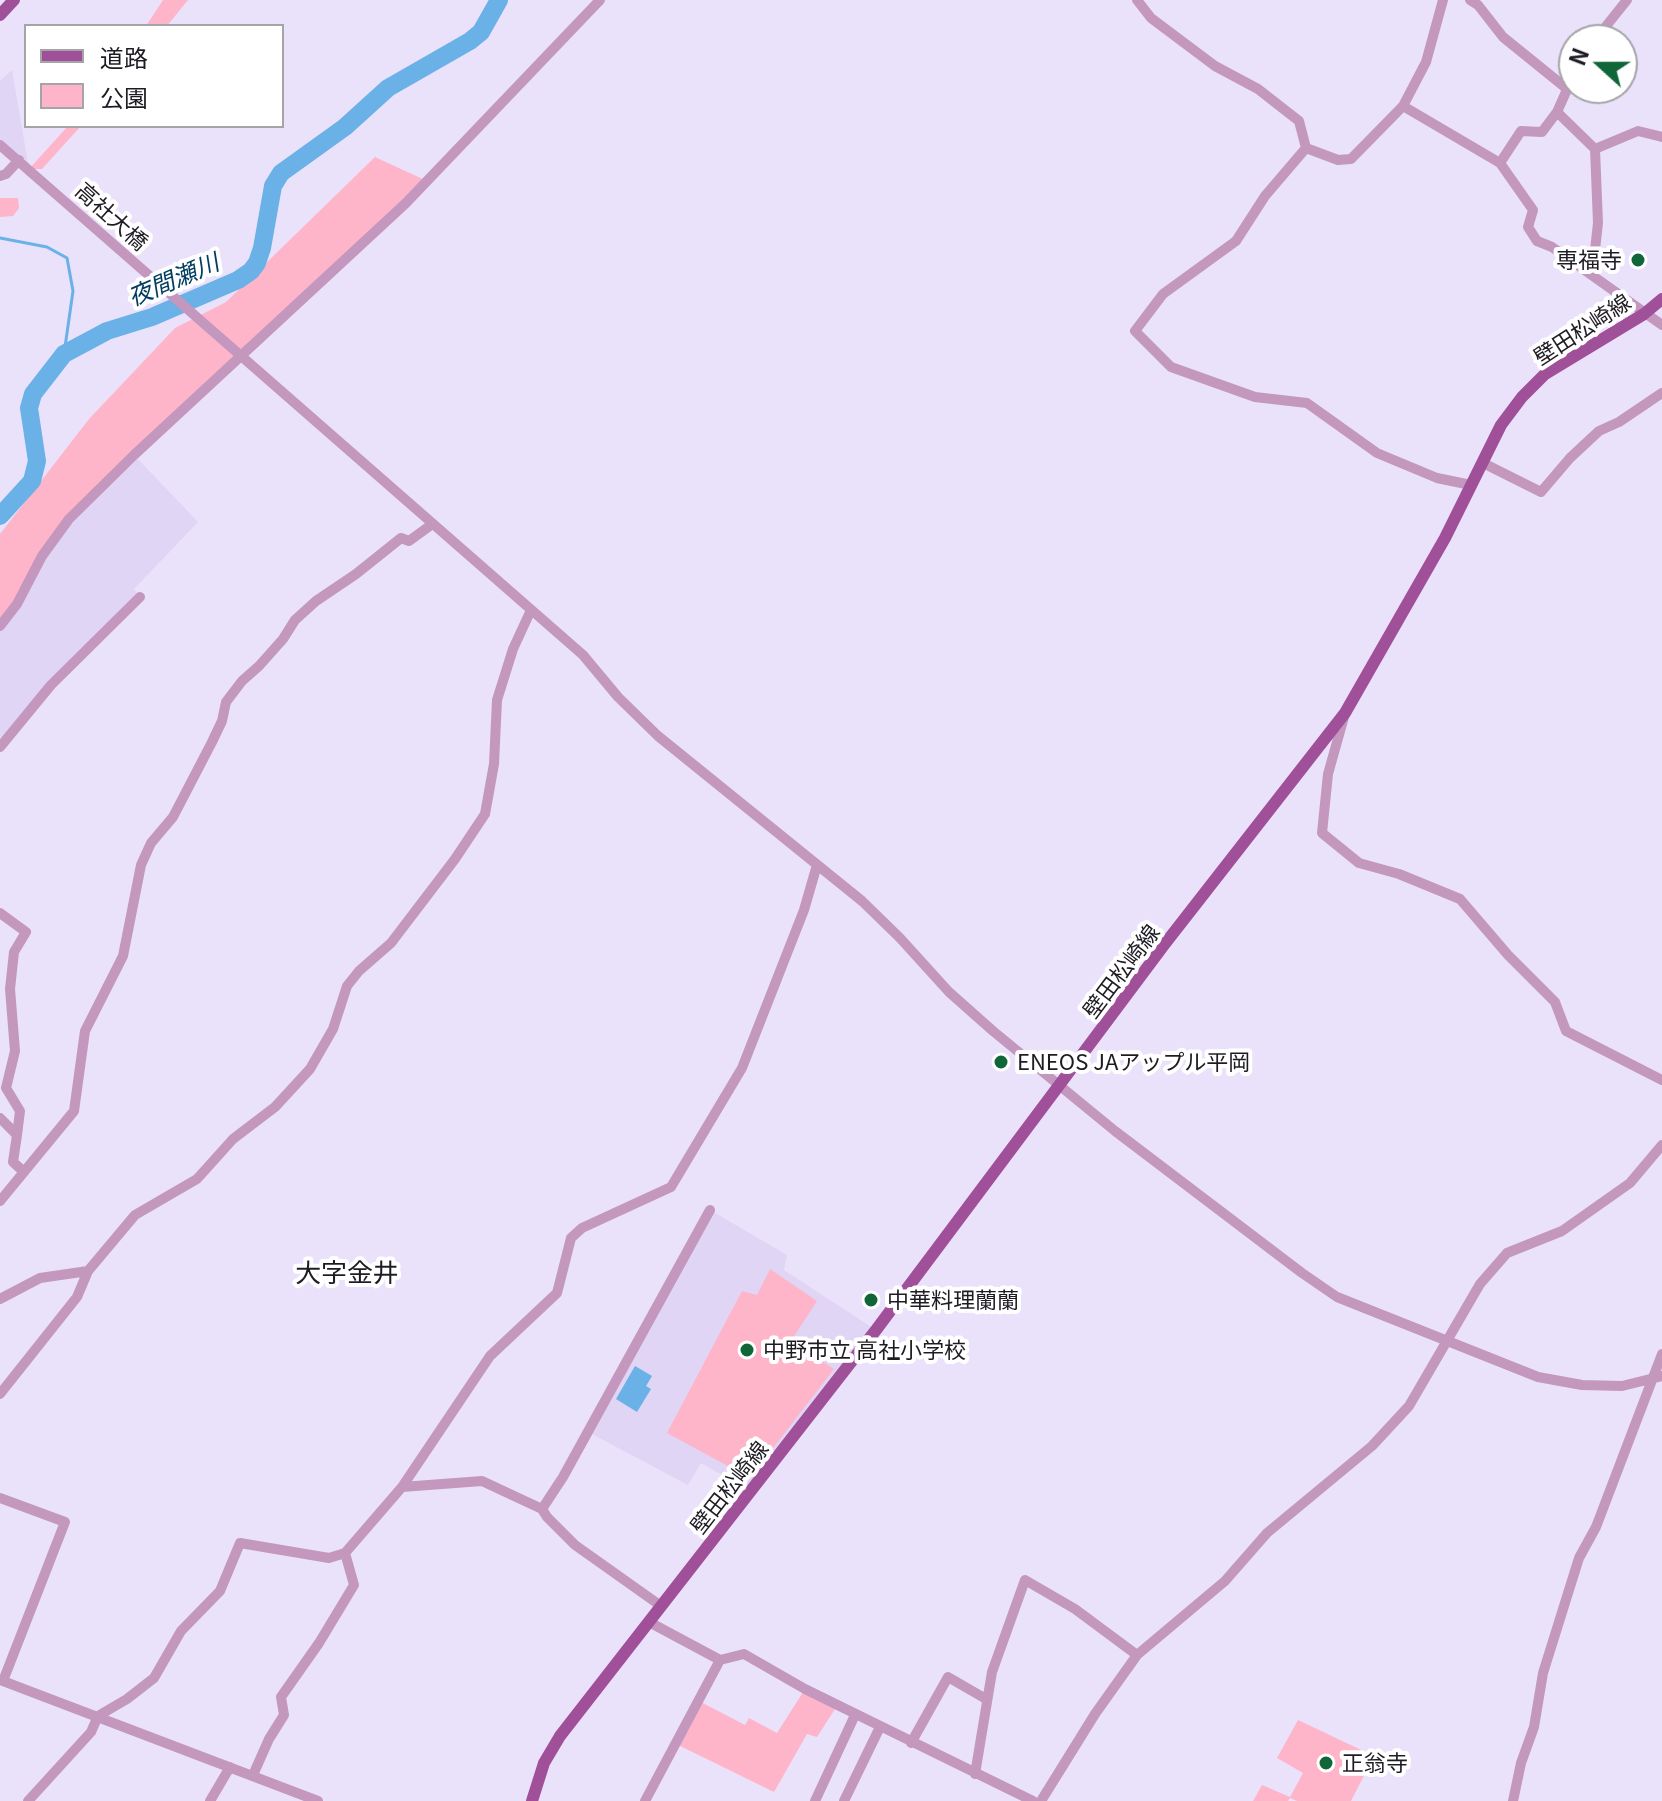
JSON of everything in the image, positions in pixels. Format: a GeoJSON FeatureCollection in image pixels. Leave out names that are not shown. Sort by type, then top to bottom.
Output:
{"type":"FeatureCollection","features":[{"type":"Feature","properties":{"kind":"main road"},"geometry":{"type":"LineString","coordinates":[[0,15],[14,0]]}},
{"type":"Feature","properties":{"kind":"main road","name":"壁田松崎線"},"geometry":{"type":"LineString","coordinates":[[532,1801],[544,1763],[560,1736],[876,1330],[1345,713],[1445,538],[1501,425],[1522,397],[1545,374],[1644,314],[1662,299]]}},
{"type":"Feature","properties":{"kind":"street"},"geometry":{"type":"LineString","coordinates":[[0,626],[17,604],[42,556],[69,519],[406,203],[600,0]]}},
{"type":"Feature","properties":{"kind":"street"},"geometry":{"type":"LineString","coordinates":[[1137,0],[1157,23],[1215,66],[1258,89],[1299,121],[1306,148]]}},
{"type":"Feature","properties":{"kind":"street"},"geometry":{"type":"LineString","coordinates":[[1306,148],[1338,160],[1351,159],[1403,106],[1426,62],[1443,0]]}},
{"type":"Feature","properties":{"kind":"street"},"geometry":{"type":"LineString","coordinates":[[1470,0],[1478,5],[1503,37],[1558,82]]}},
{"type":"Feature","properties":{"kind":"street"},"geometry":{"type":"LineString","coordinates":[[1608,24],[1627,0]]}},
{"type":"Feature","properties":{"kind":"street"},"geometry":{"type":"LineString","coordinates":[[1500,163],[1521,131],[1542,132],[1560,104]]}},
{"type":"Feature","properties":{"kind":"street"},"geometry":{"type":"LineString","coordinates":[[1403,106],[1500,163],[1533,210],[1528,227],[1537,241],[1552,247],[1662,325]]}},
{"type":"Feature","properties":{"kind":"street"},"geometry":{"type":"LineString","coordinates":[[1557,112],[1595,149],[1594,187],[1598,223],[1595,250],[1586,270]]}},
{"type":"Feature","properties":{"kind":"street"},"geometry":{"type":"LineString","coordinates":[[1595,149],[1638,131],[1662,137]]}},
{"type":"Feature","properties":{"kind":"street","name":"高社大橋"},"geometry":{"type":"LineString","coordinates":[[0,145],[583,655],[618,697],[658,736],[862,901],[949,992],[1059,1086],[1302,1273],[1337,1297],[1538,1377],[1582,1385],[1622,1386],[1657,1377]]}},
{"type":"Feature","properties":{"kind":"street"},"geometry":{"type":"LineString","coordinates":[[1306,148],[1265,196],[1236,241],[1163,294],[1135,331],[1171,367],[1255,397],[1307,403],[1377,453],[1437,478],[1471,485]]}},
{"type":"Feature","properties":{"kind":"street"},"geometry":{"type":"LineString","coordinates":[[0,176],[19,160]]}},
{"type":"Feature","properties":{"kind":"street"},"geometry":{"type":"LineString","coordinates":[[1483,463],[1541,492],[1570,458],[1599,431],[1619,422],[1662,393]]}},
{"type":"Feature","properties":{"kind":"street"},"geometry":{"type":"LineString","coordinates":[[1,1197],[74,1111],[85,1031],[123,956],[141,865],[151,843],[173,817],[222,721],[226,702],[283,639],[295,620],[316,601],[401,538],[409,541],[431,525]]}},
{"type":"Feature","properties":{"kind":"street"},"geometry":{"type":"LineString","coordinates":[[0,747],[51,685],[140,597]]}},
{"type":"Feature","properties":{"kind":"street"},"geometry":{"type":"LineString","coordinates":[[0,1394],[77,1297],[88,1271],[135,1215],[197,1179],[233,1139],[275,1107],[310,1069],[333,1029],[347,986],[391,943],[462,848],[485,814],[494,764],[497,700],[513,649],[531,610]]}},
{"type":"Feature","properties":{"kind":"street"},"geometry":{"type":"LineString","coordinates":[[1345,713],[1328,774],[1322,833],[1359,863],[1399,874],[1460,899],[1508,955],[1555,1002],[1566,1031],[1662,1080]]}},
{"type":"Feature","properties":{"kind":"street"},"geometry":{"type":"LineString","coordinates":[[28,1801],[91,1732],[98,1716],[154,1678],[181,1631],[220,1591],[240,1543],[329,1558],[345,1553],[402,1487],[490,1356],[557,1293],[571,1238],[582,1228],[671,1187],[742,1068],[804,910],[817,865]]}},
{"type":"Feature","properties":{"kind":"street"},"geometry":{"type":"LineString","coordinates":[[0,913],[26,932],[14,952],[10,993],[15,1051],[6,1088],[20,1111],[13,1162],[24,1172]]}},
{"type":"Feature","properties":{"kind":"street"},"geometry":{"type":"LineString","coordinates":[[0,984],[10,993]]}},
{"type":"Feature","properties":{"kind":"street"},"geometry":{"type":"LineString","coordinates":[[0,1118],[17,1135]]}},
{"type":"Feature","properties":{"kind":"street"},"geometry":{"type":"LineString","coordinates":[[1041,1801],[1095,1714],[1137,1655],[1225,1581],[1267,1533],[1372,1446],[1409,1406],[1480,1284],[1507,1253],[1562,1231],[1630,1183],[1662,1145]]}},
{"type":"Feature","properties":{"kind":"street"},"geometry":{"type":"LineString","coordinates":[[542,1509],[563,1477],[710,1210]]}},
{"type":"Feature","properties":{"kind":"street"},"geometry":{"type":"LineString","coordinates":[[0,1299],[40,1278],[88,1271]]}},
{"type":"Feature","properties":{"kind":"street"},"geometry":{"type":"LineString","coordinates":[[1513,1801],[1521,1763],[1534,1727],[1543,1673],[1579,1558],[1596,1527],[1657,1377],[1662,1354]]}},
{"type":"Feature","properties":{"kind":"street"},"geometry":{"type":"LineString","coordinates":[[402,1487],[482,1481],[542,1509],[575,1545],[661,1606]]}},
{"type":"Feature","properties":{"kind":"street"},"geometry":{"type":"LineString","coordinates":[[0,1498],[65,1522],[1,1680],[318,1801]]}},
{"type":"Feature","properties":{"kind":"street"},"geometry":{"type":"LineString","coordinates":[[253,1775],[284,1715],[281,1697],[354,1585],[345,1553]]}},
{"type":"Feature","properties":{"kind":"street"},"geometry":{"type":"LineString","coordinates":[[975,1774],[992,1672],[1025,1580],[1075,1609],[1137,1655]]}},
{"type":"Feature","properties":{"kind":"street"},"geometry":{"type":"LineString","coordinates":[[649,1622],[720,1660],[744,1654],[855,1715],[1033,1801]]}},
{"type":"Feature","properties":{"kind":"street"},"geometry":{"type":"LineString","coordinates":[[645,1801],[720,1660]]}},
{"type":"Feature","properties":{"kind":"street"},"geometry":{"type":"LineString","coordinates":[[911,1743],[948,1677],[986,1699]]}},
{"type":"Feature","properties":{"kind":"street"},"geometry":{"type":"LineString","coordinates":[[815,1801],[855,1715]]}},
{"type":"Feature","properties":{"kind":"street"},"geometry":{"type":"LineString","coordinates":[[844,1801],[880,1727]]}},
{"type":"Feature","properties":{"kind":"street"},"geometry":{"type":"LineString","coordinates":[[210,1801],[230,1767]]}},
{"type":"Feature","properties":{"kind":"shaded area"},"geometry":{"type":"Polygon","coordinates":[[[12,70],[29,169],[0,145],[0,81],[12,70]]]}},
{"type":"Feature","properties":{"kind":"shaded area"},"geometry":{"type":"Polygon","coordinates":[[[134,455],[198,522],[134,589],[140,597],[4,741],[0,737],[0,626],[42,556],[134,455]]]}},
{"type":"Feature","properties":{"kind":"shaded area","name":"中野市立 高社小学校"},"geometry":{"type":"Polygon","coordinates":[[[710,1210],[787,1255],[784,1270],[876,1330],[751,1491],[701,1463],[688,1485],[588,1432],[710,1210]]]}},
{"type":"Feature","properties":{"kind":"green space"},"geometry":{"type":"Polygon","coordinates":[[[163,0],[188,0],[169,24],[147,24],[163,0]]]}},
{"type":"Feature","properties":{"kind":"green space"},"geometry":{"type":"Polygon","coordinates":[[[66,128],[79,128],[42,169],[29,169],[66,128]]]}},
{"type":"Feature","properties":{"kind":"green space"},"geometry":{"type":"Polygon","coordinates":[[[375,157],[427,181],[69,519],[0,626],[0,534],[89,419],[175,328],[226,302],[375,157]]]}},
{"type":"Feature","properties":{"kind":"green space"},"geometry":{"type":"Polygon","coordinates":[[[0,198],[18,198],[19,208],[13,216],[0,217],[0,198]]]}},
{"type":"Feature","properties":{"kind":"green space"},"geometry":{"type":"Polygon","coordinates":[[[770,1269],[817,1301],[791,1341],[834,1369],[750,1478],[667,1433],[742,1291],[757,1295],[770,1269]]]}},
{"type":"Feature","properties":{"kind":"green space"},"geometry":{"type":"Polygon","coordinates":[[[805,1689],[837,1706],[817,1737],[807,1734],[774,1792],[674,1743],[697,1700],[745,1725],[749,1718],[777,1733],[805,1689]]]}},
{"type":"Feature","properties":{"kind":"green space"},"geometry":{"type":"Polygon","coordinates":[[[1298,1720],[1374,1756],[1351,1801],[1297,1801],[1290,1798],[1288,1801],[1253,1801],[1262,1785],[1290,1797],[1303,1773],[1277,1758],[1298,1720]]]}},
{"type":"Feature","properties":{"kind":"water"},"geometry":{"type":"Polygon","coordinates":[[[635,1366],[652,1376],[646,1386],[651,1389],[637,1412],[616,1399],[635,1366]]]}},
{"type":"Feature","properties":{"kind":"waterway","name":"夜間瀬川"},"geometry":{"type":"LineString","coordinates":[[0,516],[32,481],[37,461],[29,408],[33,394],[64,354],[107,331],[152,317],[238,280],[251,271],[262,248],[273,186],[281,173],[345,127],[388,88],[470,41],[481,32],[499,0]]}},
{"type":"Feature","properties":{"kind":"waterway"},"geometry":{"type":"LineString","coordinates":[[0,238],[47,247],[67,258],[73,291],[64,354]]}},
{"type":"Feature","properties":{"kind":"place","name":"専福寺"},"geometry":{"type":"Point","coordinates":[1638,260]}},
{"type":"Feature","properties":{"kind":"place","name":"ENEOS JAアップル平岡"},"geometry":{"type":"Point","coordinates":[1001,1062]}},
{"type":"Feature","properties":{"kind":"place","name":"中華料理蘭蘭"},"geometry":{"type":"Point","coordinates":[871,1300]}},
{"type":"Feature","properties":{"kind":"place","name":"中野市立 高社小学校"},"geometry":{"type":"Point","coordinates":[747,1350]}},
{"type":"Feature","properties":{"kind":"place","name":"正翁寺"},"geometry":{"type":"Point","coordinates":[1326,1763]}},
{"type":"Feature","properties":{"kind":"district","name":"大字金井"},"geometry":{"type":"Point","coordinates":[347,1272]}}]}
